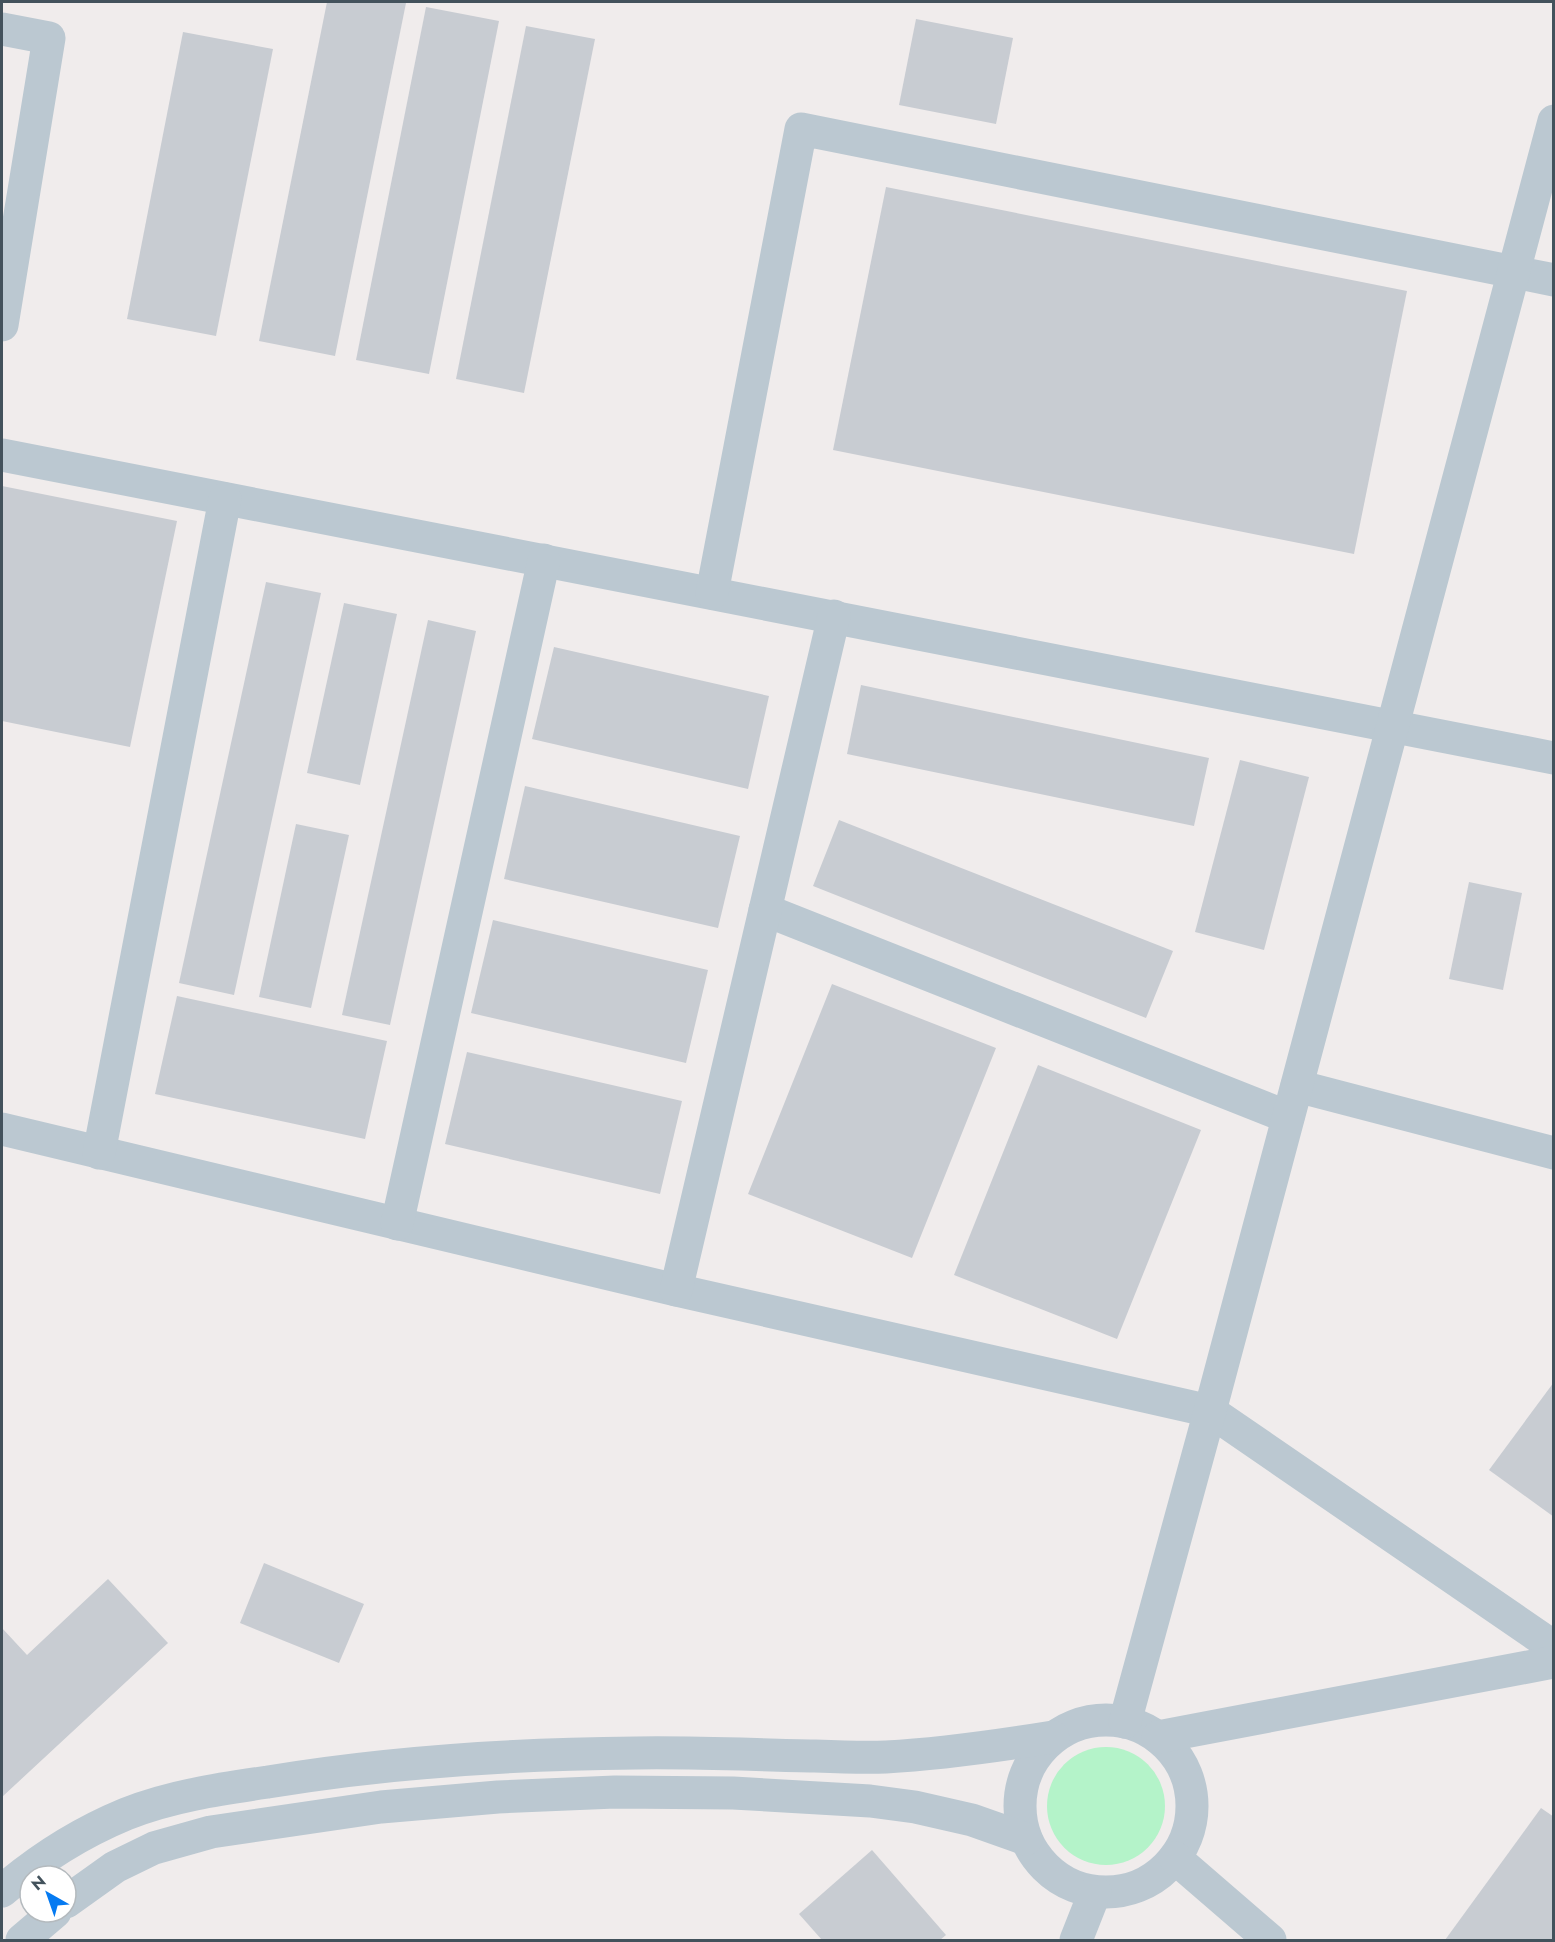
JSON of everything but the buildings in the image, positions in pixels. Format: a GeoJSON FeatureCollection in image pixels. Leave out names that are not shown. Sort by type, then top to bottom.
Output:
{"type":"FeatureCollection","features":[{"type":"Feature","properties":{"kind":"street"},"geometry":{"type":"LineString","coordinates":[[2,29],[49,38],[2,324]]}},
{"type":"Feature","properties":{"kind":"street"},"geometry":{"type":"LineString","coordinates":[[1125,1722],[1554,120]]}},
{"type":"Feature","properties":{"kind":"street"},"geometry":{"type":"LineString","coordinates":[[712,593],[801,129],[1554,280]]}},
{"type":"Feature","properties":{"kind":"street"},"geometry":{"type":"LineString","coordinates":[[2,455],[1554,758]]}},
{"type":"Feature","properties":{"kind":"street"},"geometry":{"type":"LineString","coordinates":[[99,1153],[225,499]]}},
{"type":"Feature","properties":{"kind":"street"},"geometry":{"type":"LineString","coordinates":[[397,1224],[544,560]]}},
{"type":"Feature","properties":{"kind":"street"},"geometry":{"type":"LineString","coordinates":[[676,1290],[834,616]]}},
{"type":"Feature","properties":{"kind":"street"},"geometry":{"type":"LineString","coordinates":[[765,910],[1292,1101],[1554,1153]]}},
{"type":"Feature","properties":{"kind":"street"},"geometry":{"type":"LineString","coordinates":[[2,1129],[676,1290],[1210,1411],[1554,1647]]}},
{"type":"Feature","properties":{"kind":"street"},"geometry":{"type":"LineString","coordinates":[[1158,1737],[1554,1662]]}},
{"type":"Feature","properties":{"kind":"street"},"geometry":{"type":"LineString","coordinates":[[1095,1720],[1125,1722],[1139,1726],[1158,1737],[1174,1753],[1185,1772],[1191,1794],[1192,1816],[1186,1839],[1175,1858],[1159,1874],[1139,1885],[1118,1891],[1095,1892],[1073,1886],[1053,1875],[1037,1859],[1026,1839],[1020,1818],[1020,1795],[1026,1773],[1037,1753],[1053,1737],[1073,1726],[1095,1720]]}},
{"type":"Feature","properties":{"kind":"street"},"geometry":{"type":"LineString","coordinates":[[2,1891],[54,1850],[85,1832],[127,1813],[193,1795],[294,1778],[374,1768],[504,1758],[636,1753],[883,1757],[956,1752],[1053,1737]]}},
{"type":"Feature","properties":{"kind":"street"},"geometry":{"type":"LineString","coordinates":[[78,1893],[114,1867],[154,1848],[211,1832],[381,1807],[498,1797],[615,1792],[721,1793],[870,1801],[915,1807],[972,1820],[1026,1839]]}},
{"type":"Feature","properties":{"kind":"street"},"geometry":{"type":"LineString","coordinates":[[1175,1858],[1270,1941]]}},
{"type":"Feature","properties":{"kind":"street"},"geometry":{"type":"LineString","coordinates":[[1076,1941],[1095,1892]]}},
{"type":"Feature","properties":{"kind":"street"},"geometry":{"type":"LineString","coordinates":[[24,1940],[42,1924]]}},
{"type":"Feature","properties":{"kind":"green space"},"geometry":{"type":"Polygon","coordinates":[[[1106,1747],[1117,1748],[1139,1757],[1155,1773],[1164,1795],[1164,1817],[1155,1839],[1139,1855],[1117,1864],[1106,1865],[1095,1864],[1073,1855],[1057,1839],[1048,1817],[1047,1806],[1048,1795],[1057,1773],[1073,1757],[1095,1748],[1106,1747]]]}}]}
